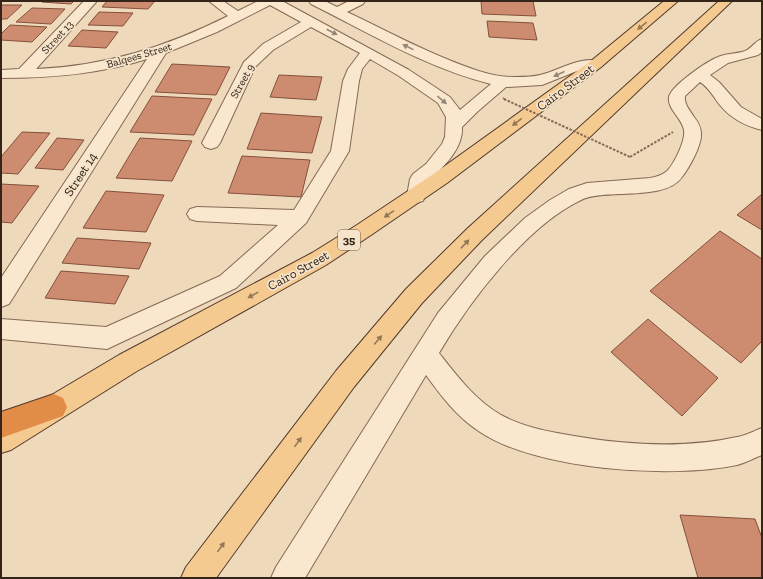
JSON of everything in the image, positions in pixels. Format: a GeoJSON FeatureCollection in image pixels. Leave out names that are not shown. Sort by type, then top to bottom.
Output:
{"type":"FeatureCollection","features":[{"type":"Feature","properties":{"kind":"highway"},"geometry":{"type":"LineString","coordinates":[[1,425],[54,407]]}},
{"type":"Feature","properties":{"kind":"main road","name":"Cairo Street"},"geometry":{"type":"LineString","coordinates":[[1,440],[128,363],[319,259],[416,196],[596,64],[672,1]]}},
{"type":"Feature","properties":{"kind":"main road"},"geometry":{"type":"LineString","coordinates":[[197,578],[345,379],[414,296],[475,234],[726,1]]}},
{"type":"Feature","properties":{"kind":"street","name":"Street 13"},"geometry":{"type":"LineString","coordinates":[[23,74],[91,1]]}},
{"type":"Feature","properties":{"kind":"street"},"geometry":{"type":"LineString","coordinates":[[216,1],[238,17]]}},
{"type":"Feature","properties":{"kind":"street","name":"Balqees Street"},"geometry":{"type":"LineString","coordinates":[[1,74],[23,74],[99,66],[160,51],[238,17],[268,1]]}},
{"type":"Feature","properties":{"kind":"street"},"geometry":{"type":"LineString","coordinates":[[272,1],[368,52],[404,73],[444,100],[454,117],[454,137],[449,147],[432,168],[419,179],[416,196]]}},
{"type":"Feature","properties":{"kind":"street"},"geometry":{"type":"LineString","coordinates":[[315,1],[424,55],[479,76],[493,80],[512,82]]}},
{"type":"Feature","properties":{"kind":"street"},"geometry":{"type":"LineString","coordinates":[[337,12],[358,1]]}},
{"type":"Feature","properties":{"kind":"street","name":"Street 9"},"geometry":{"type":"LineString","coordinates":[[211,143],[249,65],[268,47],[311,21]]}},
{"type":"Feature","properties":{"kind":"street"},"geometry":{"type":"LineString","coordinates":[[287,578],[446,320],[468,290],[491,263],[514,240],[569,197],[587,190],[658,184],[671,178],[675,174],[693,137],[692,126],[679,106],[676,98],[680,92],[700,76],[723,61],[755,53],[762,44]]}},
{"type":"Feature","properties":{"kind":"street","name":"Street 14"},"geometry":{"type":"LineString","coordinates":[[1,297],[160,51]]}},
{"type":"Feature","properties":{"kind":"street"},"geometry":{"type":"LineString","coordinates":[[1,329],[107,338],[228,282],[299,218],[340,151],[351,80],[355,69],[368,52]]}},
{"type":"Feature","properties":{"kind":"street"},"geometry":{"type":"LineString","coordinates":[[404,73],[427,70],[431,66],[432,62],[424,55]]}},
{"type":"Feature","properties":{"kind":"street"},"geometry":{"type":"LineString","coordinates":[[454,126],[471,108],[502,83],[542,80],[574,67],[596,64]]}},
{"type":"Feature","properties":{"kind":"street"},"geometry":{"type":"LineString","coordinates":[[700,76],[715,86],[734,110],[744,118],[762,125]]}},
{"type":"Feature","properties":{"kind":"street"},"geometry":{"type":"LineString","coordinates":[[197,214],[299,218]]}},
{"type":"Feature","properties":{"kind":"street"},"geometry":{"type":"LineString","coordinates":[[425,355],[460,399],[477,414],[501,430],[526,439],[564,448],[659,459],[695,458],[739,452],[762,441]]}},
{"type":"Feature","properties":{"kind":"path"},"geometry":{"type":"LineString","coordinates":[[503,98],[630,157],[664,138]]}},
{"type":"Feature","properties":{"kind":"building"},"geometry":{"type":"Polygon","coordinates":[[[74,1],[71,4],[42,2],[74,1]]]}},
{"type":"Feature","properties":{"kind":"building"},"geometry":{"type":"Polygon","coordinates":[[[107,1],[155,1],[148,9],[102,7],[107,1]]]}},
{"type":"Feature","properties":{"kind":"building"},"geometry":{"type":"Polygon","coordinates":[[[481,1],[533,1],[536,16],[482,14],[481,1]]]}},
{"type":"Feature","properties":{"kind":"building"},"geometry":{"type":"Polygon","coordinates":[[[1,5],[22,5],[7,19],[1,19],[1,5]]]}},
{"type":"Feature","properties":{"kind":"building"},"geometry":{"type":"Polygon","coordinates":[[[32,8],[65,9],[51,24],[16,22],[32,8]]]}},
{"type":"Feature","properties":{"kind":"building"},"geometry":{"type":"Polygon","coordinates":[[[99,12],[133,13],[123,26],[88,25],[99,12]]]}},
{"type":"Feature","properties":{"kind":"building"},"geometry":{"type":"Polygon","coordinates":[[[487,21],[533,23],[537,40],[489,37],[487,21]]]}},
{"type":"Feature","properties":{"kind":"building"},"geometry":{"type":"Polygon","coordinates":[[[10,25],[47,27],[32,42],[1,40],[1,34],[10,25]]]}},
{"type":"Feature","properties":{"kind":"building"},"geometry":{"type":"Polygon","coordinates":[[[82,30],[118,32],[106,48],[68,46],[82,30]]]}},
{"type":"Feature","properties":{"kind":"building"},"geometry":{"type":"Polygon","coordinates":[[[172,64],[230,67],[216,95],[155,92],[172,64]]]}},
{"type":"Feature","properties":{"kind":"building"},"geometry":{"type":"Polygon","coordinates":[[[279,75],[322,77],[316,100],[270,97],[279,75]]]}},
{"type":"Feature","properties":{"kind":"building"},"geometry":{"type":"Polygon","coordinates":[[[152,96],[212,99],[194,135],[130,132],[152,96]]]}},
{"type":"Feature","properties":{"kind":"building"},"geometry":{"type":"Polygon","coordinates":[[[261,113],[322,117],[312,153],[247,149],[261,113]]]}},
{"type":"Feature","properties":{"kind":"building"},"geometry":{"type":"Polygon","coordinates":[[[22,132],[50,133],[18,174],[1,173],[1,157],[22,132]]]}},
{"type":"Feature","properties":{"kind":"building"},"geometry":{"type":"Polygon","coordinates":[[[57,138],[84,140],[63,170],[35,168],[57,138]]]}},
{"type":"Feature","properties":{"kind":"building"},"geometry":{"type":"Polygon","coordinates":[[[140,138],[192,141],[172,181],[116,178],[140,138]]]}},
{"type":"Feature","properties":{"kind":"building"},"geometry":{"type":"Polygon","coordinates":[[[242,156],[310,160],[301,197],[228,193],[242,156]]]}},
{"type":"Feature","properties":{"kind":"building"},"geometry":{"type":"Polygon","coordinates":[[[1,184],[39,186],[12,223],[1,222],[1,184]]]}},
{"type":"Feature","properties":{"kind":"building"},"geometry":{"type":"Polygon","coordinates":[[[106,191],[164,195],[146,232],[83,228],[106,191]]]}},
{"type":"Feature","properties":{"kind":"building"},"geometry":{"type":"Polygon","coordinates":[[[762,194],[762,230],[737,215],[762,194]]]}},
{"type":"Feature","properties":{"kind":"building"},"geometry":{"type":"Polygon","coordinates":[[[720,231],[762,259],[762,341],[741,363],[650,291],[720,231]]]}},
{"type":"Feature","properties":{"kind":"building"},"geometry":{"type":"Polygon","coordinates":[[[77,238],[151,243],[139,269],[62,263],[77,238]]]}},
{"type":"Feature","properties":{"kind":"building"},"geometry":{"type":"Polygon","coordinates":[[[61,271],[129,276],[115,304],[45,298],[61,271]]]}},
{"type":"Feature","properties":{"kind":"building"},"geometry":{"type":"Polygon","coordinates":[[[648,319],[718,378],[682,416],[611,352],[648,319]]]}},
{"type":"Feature","properties":{"kind":"building"},"geometry":{"type":"Polygon","coordinates":[[[680,515],[755,519],[762,538],[762,578],[698,578],[680,515]]]}}]}
